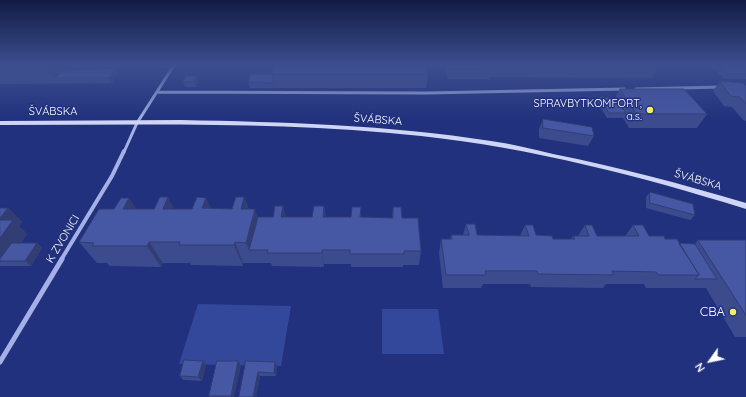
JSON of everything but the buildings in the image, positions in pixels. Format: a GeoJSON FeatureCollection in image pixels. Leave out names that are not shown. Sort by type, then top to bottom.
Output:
{"type":"FeatureCollection","features":[{"type":"Feature","properties":{"kind":"street","name":"K ZVONICI"},"geometry":{"type":"LineString","coordinates":[[0,362],[112,176],[137,123],[162,84]]}},
{"type":"Feature","properties":{"kind":"street"},"geometry":{"type":"LineString","coordinates":[[633,89],[726,87]]}},
{"type":"Feature","properties":{"kind":"street"},"geometry":{"type":"LineString","coordinates":[[157,92],[426,93],[625,89]]}},
{"type":"Feature","properties":{"kind":"street","name":"ŠVÁBSKA"},"geometry":{"type":"LineString","coordinates":[[0,123],[291,124],[404,133],[481,142],[611,168],[670,183],[746,206]]}},
{"type":"Feature","properties":{"kind":"shaded area"},"geometry":{"type":"Polygon","coordinates":[[[198,304],[291,306],[281,366],[179,364],[198,304]]]}},
{"type":"Feature","properties":{"kind":"shaded area"},"geometry":{"type":"Polygon","coordinates":[[[382,309],[438,309],[444,354],[382,354],[382,309]]]}},
{"type":"Feature","properties":{"kind":"place","name":"SPRAVBYTKOMFORT, a.s."},"geometry":{"type":"Point","coordinates":[650,110]}},
{"type":"Feature","properties":{"kind":"place","name":"CBA"},"geometry":{"type":"Point","coordinates":[733,312]}}]}
